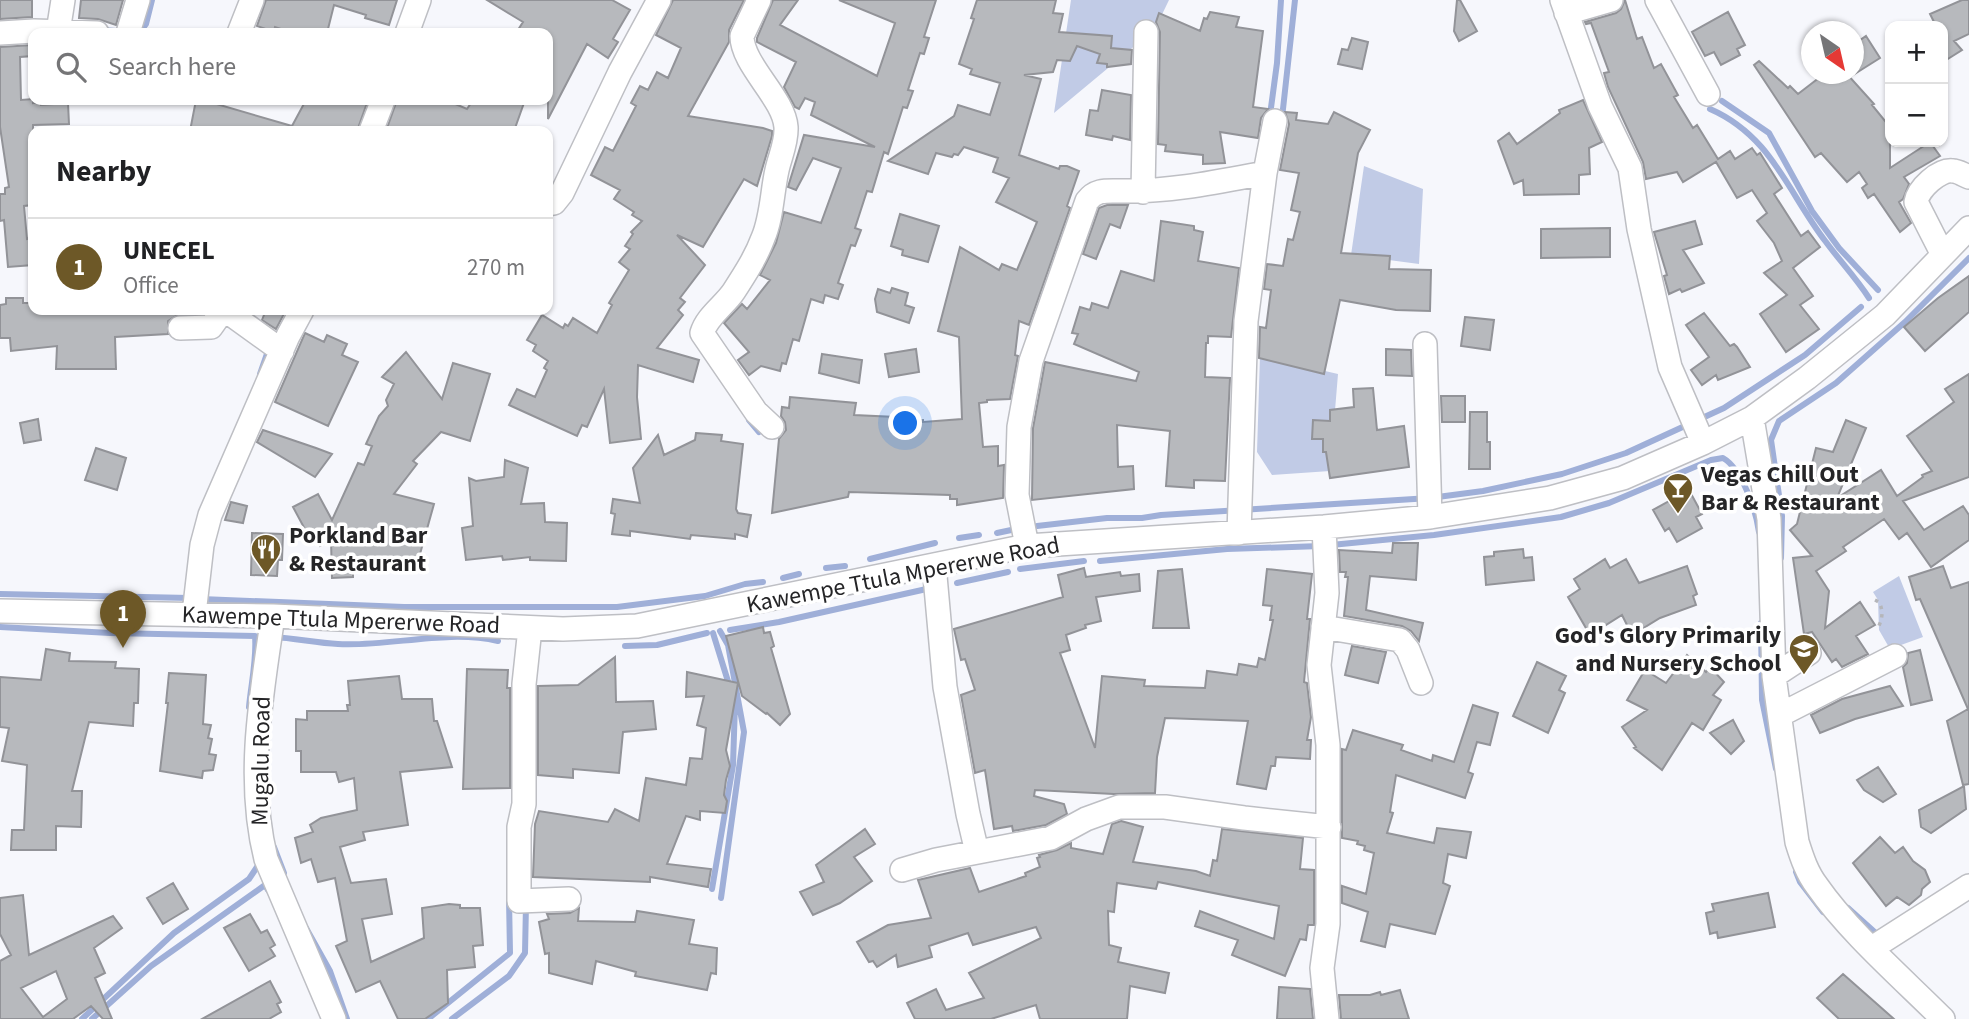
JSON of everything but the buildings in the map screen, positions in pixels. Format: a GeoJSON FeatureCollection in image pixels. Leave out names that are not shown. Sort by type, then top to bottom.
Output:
{"type":"FeatureCollection","features":[{"type":"Feature","properties":{"kind":"street"},"geometry":{"type":"LineString","coordinates":[[59,28],[63,0]]}},
{"type":"Feature","properties":{"kind":"street"},"geometry":{"type":"LineString","coordinates":[[130,28],[138,0]]}},
{"type":"Feature","properties":{"kind":"street"},"geometry":{"type":"LineString","coordinates":[[241,28],[252,0]]}},
{"type":"Feature","properties":{"kind":"street"},"geometry":{"type":"LineString","coordinates":[[409,28],[419,0]]}},
{"type":"Feature","properties":{"kind":"street"},"geometry":{"type":"LineString","coordinates":[[553,203],[562,193],[620,72],[659,0]]}},
{"type":"Feature","properties":{"kind":"street"},"geometry":{"type":"LineString","coordinates":[[760,0],[742,41],[746,54],[783,118],[786,127],[783,147],[764,237],[736,288],[705,325],[702,333],[756,412],[772,427]]}},
{"type":"Feature","properties":{"kind":"street"},"geometry":{"type":"LineString","coordinates":[[1611,0],[1564,7],[1600,106],[1630,168],[1639,229],[1670,367],[1703,443]]}},
{"type":"Feature","properties":{"kind":"street"},"geometry":{"type":"LineString","coordinates":[[1657,0],[1709,94]]}},
{"type":"Feature","properties":{"kind":"street"},"geometry":{"type":"LineString","coordinates":[[1143,192],[1146,32]]}},
{"type":"Feature","properties":{"kind":"street"},"geometry":{"type":"LineString","coordinates":[[0,33],[28,33]]}},
{"type":"Feature","properties":{"kind":"street"},"geometry":{"type":"LineString","coordinates":[[374,126],[381,105]]}},
{"type":"Feature","properties":{"kind":"street"},"geometry":{"type":"LineString","coordinates":[[1239,533],[1246,321],[1265,173],[1275,121]]}},
{"type":"Feature","properties":{"kind":"street"},"geometry":{"type":"LineString","coordinates":[[1943,255],[1916,202],[1917,196],[1923,188],[1948,171],[1954,170],[1969,177]]}},
{"type":"Feature","properties":{"kind":"street"},"geometry":{"type":"LineString","coordinates":[[1027,546],[1017,495],[1019,427],[1031,361],[1087,201],[1092,194],[1100,191],[1143,192],[1219,183],[1265,173]]}},
{"type":"Feature","properties":{"kind":"street","name":"Kawempe Ttula Mpererwe Road"},"geometry":{"type":"LineString","coordinates":[[0,611],[273,616],[563,629],[637,626],[1027,546],[1324,527],[1430,517],[1550,498],[1623,478],[1752,418],[1885,315],[1969,228]]}},
{"type":"Feature","properties":{"kind":"street"},"geometry":{"type":"LineString","coordinates":[[180,328],[211,327],[220,315]]}},
{"type":"Feature","properties":{"kind":"street"},"geometry":{"type":"LineString","coordinates":[[231,315],[282,351]]}},
{"type":"Feature","properties":{"kind":"street"},"geometry":{"type":"LineString","coordinates":[[194,614],[202,545],[210,515],[300,315]]}},
{"type":"Feature","properties":{"kind":"street"},"geometry":{"type":"LineString","coordinates":[[1425,344],[1430,517]]}},
{"type":"Feature","properties":{"kind":"street"},"geometry":{"type":"LineString","coordinates":[[1752,418],[1769,519],[1774,676],[1797,842],[1804,864],[1817,886],[1872,948],[1943,1019]]}},
{"type":"Feature","properties":{"kind":"street"},"geometry":{"type":"LineString","coordinates":[[1324,527],[1327,593],[1319,664],[1328,745],[1328,924],[1322,968],[1327,1019]]}},
{"type":"Feature","properties":{"kind":"street"},"geometry":{"type":"LineString","coordinates":[[934,565],[946,687],[977,852]]}},
{"type":"Feature","properties":{"kind":"street","name":"Mugalu Road"},"geometry":{"type":"LineString","coordinates":[[273,616],[259,704],[259,833],[266,859],[334,1019]]}},
{"type":"Feature","properties":{"kind":"street"},"geometry":{"type":"LineString","coordinates":[[1323,627],[1400,640],[1408,650],[1421,683]]}},
{"type":"Feature","properties":{"kind":"street"},"geometry":{"type":"LineString","coordinates":[[530,628],[524,684],[524,804],[519,827],[519,901],[569,899]]}},
{"type":"Feature","properties":{"kind":"street"},"geometry":{"type":"LineString","coordinates":[[1774,676],[1809,653]]}},
{"type":"Feature","properties":{"kind":"street"},"geometry":{"type":"LineString","coordinates":[[1780,716],[1895,656]]}},
{"type":"Feature","properties":{"kind":"street"},"geometry":{"type":"LineString","coordinates":[[902,870],[936,860],[1051,838],[1086,819],[1119,807],[1193,810],[1329,827]]}},
{"type":"Feature","properties":{"kind":"street"},"geometry":{"type":"LineString","coordinates":[[1872,948],[1969,886]]}},
{"type":"Feature","properties":{"kind":"path"},"geometry":{"type":"LineString","coordinates":[[1875,600],[1880,602],[1882,608],[1878,628]]}},
{"type":"Feature","properties":{"kind":"shaded area"},"geometry":{"type":"Polygon","coordinates":[[[1071,0],[1169,0],[1155,29],[1054,113],[1071,0]]]}},
{"type":"Feature","properties":{"kind":"shaded area"},"geometry":{"type":"Polygon","coordinates":[[[1364,166],[1423,189],[1419,264],[1351,255],[1364,166]]]}},
{"type":"Feature","properties":{"kind":"shaded area"},"geometry":{"type":"Polygon","coordinates":[[[1260,356],[1338,374],[1330,471],[1272,475],[1257,452],[1260,356]]]}},
{"type":"Feature","properties":{"kind":"shaded area"},"geometry":{"type":"Polygon","coordinates":[[[1899,576],[1923,637],[1890,649],[1879,630],[1878,600],[1873,592],[1899,576]]]}},
{"type":"Feature","properties":{"kind":"waterway"},"geometry":{"type":"LineString","coordinates":[[143,28],[152,0]]}},
{"type":"Feature","properties":{"kind":"waterway"},"geometry":{"type":"LineString","coordinates":[[1270,115],[1281,0]]}},
{"type":"Feature","properties":{"kind":"waterway"},"geometry":{"type":"LineString","coordinates":[[1282,118],[1295,0]]}},
{"type":"Feature","properties":{"kind":"waterway"},"geometry":{"type":"LineString","coordinates":[[1722,101],[1769,133],[1812,211],[1839,248],[1878,290]]}},
{"type":"Feature","properties":{"kind":"waterway"},"geometry":{"type":"LineString","coordinates":[[1710,109],[1731,120],[1764,150],[1826,242],[1869,298]]}},
{"type":"Feature","properties":{"kind":"waterway"},"geometry":{"type":"LineString","coordinates":[[1781,558],[1782,516],[1771,440],[1779,421],[1836,383],[1905,322],[1969,258]]}},
{"type":"Feature","properties":{"kind":"waterway"},"geometry":{"type":"LineString","coordinates":[[1037,526],[1107,518],[1142,518],[1430,498],[1483,491],[1562,474],[1626,453],[1724,408],[1805,355],[1861,307]]}},
{"type":"Feature","properties":{"kind":"waterway"},"geometry":{"type":"LineString","coordinates":[[260,374],[269,348]]}},
{"type":"Feature","properties":{"kind":"waterway"},"geometry":{"type":"LineString","coordinates":[[749,420],[759,432]]}},
{"type":"Feature","properties":{"kind":"waterway"},"geometry":{"type":"LineString","coordinates":[[1331,545],[1434,535],[1561,517],[1609,503],[1711,460],[1723,458],[1742,480],[1755,513],[1759,532]]}},
{"type":"Feature","properties":{"kind":"waterway"},"geometry":{"type":"LineString","coordinates":[[997,533],[1016,529]]}},
{"type":"Feature","properties":{"kind":"waterway"},"geometry":{"type":"LineString","coordinates":[[959,538],[979,535]]}},
{"type":"Feature","properties":{"kind":"waterway"},"geometry":{"type":"LineString","coordinates":[[870,559],[935,543]]}},
{"type":"Feature","properties":{"kind":"waterway"},"geometry":{"type":"LineString","coordinates":[[1100,561],[1227,549],[1321,546]]}},
{"type":"Feature","properties":{"kind":"waterway"},"geometry":{"type":"LineString","coordinates":[[1020,569],[1084,561]]}},
{"type":"Feature","properties":{"kind":"waterway"},"geometry":{"type":"LineString","coordinates":[[826,568],[845,566]]}},
{"type":"Feature","properties":{"kind":"waterway"},"geometry":{"type":"LineString","coordinates":[[957,583],[1008,572]]}},
{"type":"Feature","properties":{"kind":"waterway"},"geometry":{"type":"LineString","coordinates":[[783,578],[799,574]]}},
{"type":"Feature","properties":{"kind":"waterway"},"geometry":{"type":"LineString","coordinates":[[201,599],[404,607],[617,607],[705,596],[745,584],[763,582]]}},
{"type":"Feature","properties":{"kind":"waterway"},"geometry":{"type":"LineString","coordinates":[[730,630],[779,622],[931,588]]}},
{"type":"Feature","properties":{"kind":"waterway"},"geometry":{"type":"LineString","coordinates":[[0,594],[190,598]]}},
{"type":"Feature","properties":{"kind":"waterway"},"geometry":{"type":"LineString","coordinates":[[1761,623],[1762,700],[1776,769]]}},
{"type":"Feature","properties":{"kind":"waterway"},"geometry":{"type":"LineString","coordinates":[[0,627],[110,633],[255,636],[255,663],[249,707]]}},
{"type":"Feature","properties":{"kind":"waterway"},"geometry":{"type":"LineString","coordinates":[[720,631],[728,645],[744,732],[721,898]]}},
{"type":"Feature","properties":{"kind":"waterway"},"geometry":{"type":"LineString","coordinates":[[625,646],[657,645],[707,633]]}},
{"type":"Feature","properties":{"kind":"waterway"},"geometry":{"type":"LineString","coordinates":[[712,889],[733,765],[735,704],[713,633]]}},
{"type":"Feature","properties":{"kind":"waterway"},"geometry":{"type":"LineString","coordinates":[[273,637],[338,644],[438,637],[498,641]]}},
{"type":"Feature","properties":{"kind":"waterway"},"geometry":{"type":"LineString","coordinates":[[274,847],[284,873]]}},
{"type":"Feature","properties":{"kind":"waterway"},"geometry":{"type":"LineString","coordinates":[[82,1019],[174,933],[249,879],[259,864]]}},
{"type":"Feature","properties":{"kind":"waterway"},"geometry":{"type":"LineString","coordinates":[[1796,872],[1800,882],[1823,912]]}},
{"type":"Feature","properties":{"kind":"waterway"},"geometry":{"type":"LineString","coordinates":[[92,1019],[151,966],[265,885],[268,890]]}},
{"type":"Feature","properties":{"kind":"waterway"},"geometry":{"type":"LineString","coordinates":[[428,1019],[510,953],[509,899]]}},
{"type":"Feature","properties":{"kind":"waterway"},"geometry":{"type":"LineString","coordinates":[[452,1019],[509,976],[525,953],[526,904]]}},
{"type":"Feature","properties":{"kind":"waterway"},"geometry":{"type":"LineString","coordinates":[[1848,908],[1879,936],[1882,935]]}},
{"type":"Feature","properties":{"kind":"waterway"},"geometry":{"type":"LineString","coordinates":[[306,928],[330,971],[347,1019]]}},
{"type":"Feature","properties":{"kind":"place","name":"Vegas Chill Out Bar & Restaurant"},"geometry":{"type":"Point","coordinates":[1678,515]}},
{"type":"Feature","properties":{"kind":"place","name":"Porkland Bar & Restaurant"},"geometry":{"type":"Point","coordinates":[266,576]}},
{"type":"Feature","properties":{"kind":"place","name":"UNECEL"},"geometry":{"type":"Point","coordinates":[123,648]}},
{"type":"Feature","properties":{"kind":"place","name":"God's Glory Primarily and Nursery School"},"geometry":{"type":"Point","coordinates":[1804,676]}}]}
